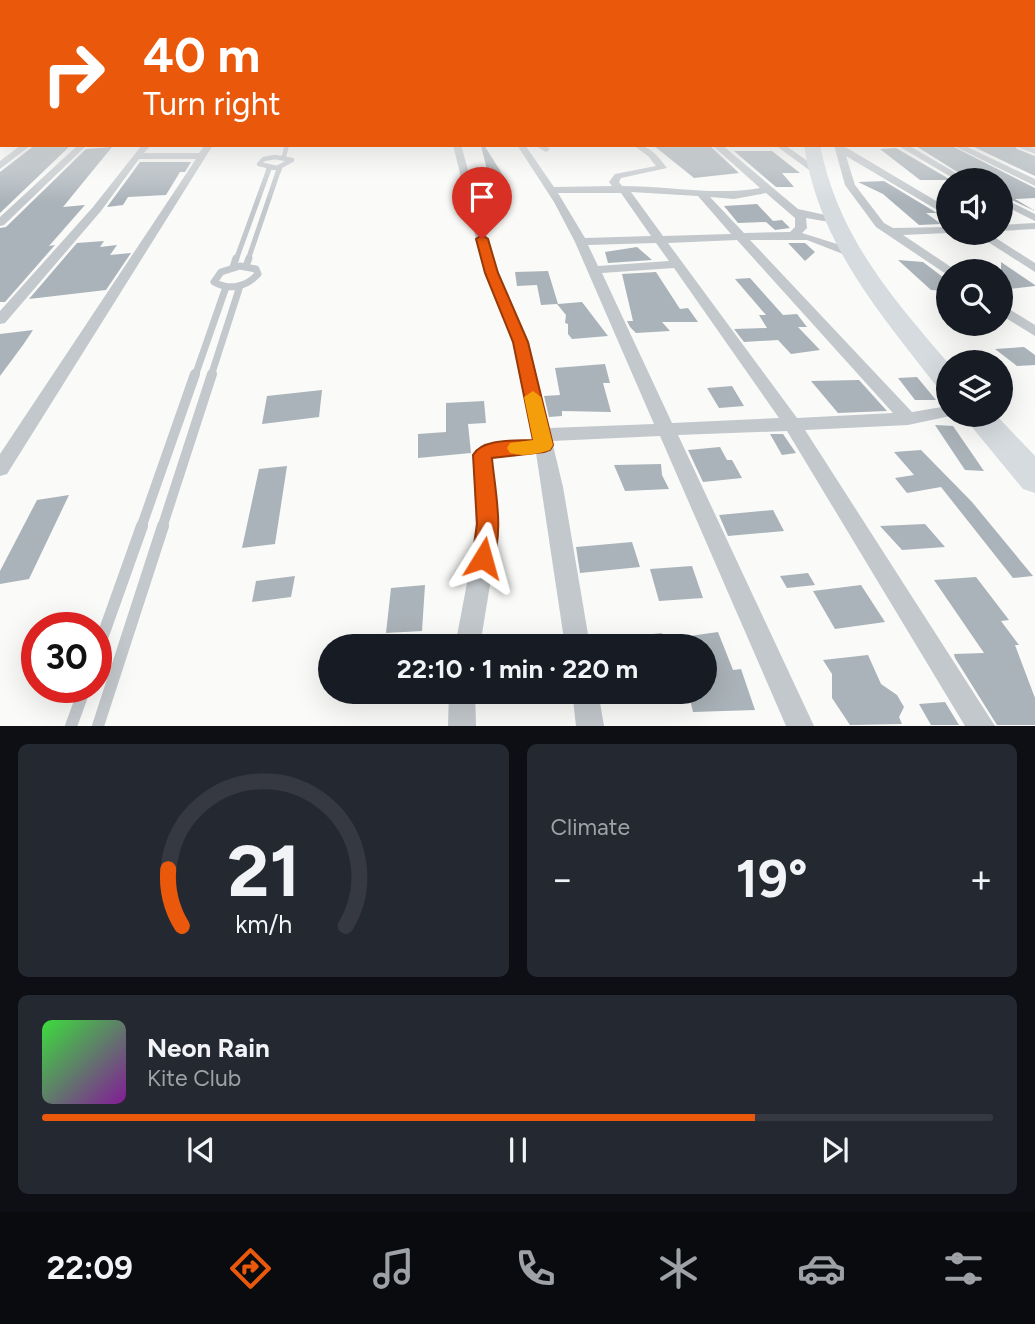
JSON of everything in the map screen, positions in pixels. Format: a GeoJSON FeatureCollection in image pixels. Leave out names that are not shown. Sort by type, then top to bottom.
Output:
{"type":"FeatureCollection","features":[{"type":"Feature","properties":{"kind":"highway"},"geometry":{"type":"LineString","coordinates":[[812,147],[814,170],[852,253],[886,303],[936,366]]}},
{"type":"Feature","properties":{"kind":"highway"},"geometry":{"type":"LineString","coordinates":[[833,147],[832,185],[852,228],[904,307],[942,350]]}},
{"type":"Feature","properties":{"kind":"highway"},"geometry":{"type":"LineString","coordinates":[[989,427],[1035,479]]}},
{"type":"Feature","properties":{"kind":"highway"},"geometry":{"type":"LineString","coordinates":[[1011,427],[1035,452]]}},
{"type":"Feature","properties":{"kind":"street"},"geometry":{"type":"LineString","coordinates":[[0,166],[24,147]]}},
{"type":"Feature","properties":{"kind":"street"},"geometry":{"type":"LineString","coordinates":[[0,223],[81,147]]}},
{"type":"Feature","properties":{"kind":"street"},"geometry":{"type":"LineString","coordinates":[[0,320],[97,209],[145,147]]}},
{"type":"Feature","properties":{"kind":"street"},"geometry":{"type":"LineString","coordinates":[[458,147],[487,259],[521,342],[561,529],[576,634]]}},
{"type":"Feature","properties":{"kind":"street"},"geometry":{"type":"LineString","coordinates":[[522,147],[581,242],[800,726]]}},
{"type":"Feature","properties":{"kind":"street"},"geometry":{"type":"LineString","coordinates":[[641,147],[662,168],[618,176],[614,182],[660,239],[793,425],[981,726]]}},
{"type":"Feature","properties":{"kind":"street"},"geometry":{"type":"LineString","coordinates":[[718,147],[794,212],[801,228],[793,235]]}},
{"type":"Feature","properties":{"kind":"street"},"geometry":{"type":"LineString","coordinates":[[782,147],[814,170]]}},
{"type":"Feature","properties":{"kind":"street"},"geometry":{"type":"LineString","coordinates":[[833,147],[850,185],[880,225],[936,262]]}},
{"type":"Feature","properties":{"kind":"street"},"geometry":{"type":"LineString","coordinates":[[835,147],[936,205]]}},
{"type":"Feature","properties":{"kind":"street"},"geometry":{"type":"LineString","coordinates":[[905,147],[942,168]]}},
{"type":"Feature","properties":{"kind":"street"},"geometry":{"type":"LineString","coordinates":[[961,147],[1035,183]]}},
{"type":"Feature","properties":{"kind":"street"},"geometry":{"type":"LineString","coordinates":[[136,156],[205,150]]}},
{"type":"Feature","properties":{"kind":"street"},"geometry":{"type":"LineString","coordinates":[[0,469],[205,150]]}},
{"type":"Feature","properties":{"kind":"street"},"geometry":{"type":"LineString","coordinates":[[551,190],[658,190],[743,196],[767,190]]}},
{"type":"Feature","properties":{"kind":"street"},"geometry":{"type":"LineString","coordinates":[[702,195],[908,419]]}},
{"type":"Feature","properties":{"kind":"street"},"geometry":{"type":"LineString","coordinates":[[1013,206],[1035,218]]}},
{"type":"Feature","properties":{"kind":"street"},"geometry":{"type":"LineString","coordinates":[[794,212],[835,220]]}},
{"type":"Feature","properties":{"kind":"street"},"geometry":{"type":"LineString","coordinates":[[1013,227],[1035,226]]}},
{"type":"Feature","properties":{"kind":"street"},"geometry":{"type":"LineString","coordinates":[[889,232],[936,230]]}},
{"type":"Feature","properties":{"kind":"street"},"geometry":{"type":"LineString","coordinates":[[581,242],[793,235],[809,237],[852,253]]}},
{"type":"Feature","properties":{"kind":"street"},"geometry":{"type":"LineString","coordinates":[[999,245],[1035,268]]}},
{"type":"Feature","properties":{"kind":"street"},"geometry":{"type":"LineString","coordinates":[[592,270],[677,264]]}},
{"type":"Feature","properties":{"kind":"street"},"geometry":{"type":"LineString","coordinates":[[1013,316],[1035,332]]}},
{"type":"Feature","properties":{"kind":"street"},"geometry":{"type":"LineString","coordinates":[[469,634],[487,536],[482,455],[487,452],[543,440],[667,428],[793,425],[908,419],[936,414]]}},
{"type":"Feature","properties":{"kind":"street"},"geometry":{"type":"LineString","coordinates":[[462,704],[462,726]]}},
{"type":"Feature","properties":{"kind":"street"},"geometry":{"type":"LineString","coordinates":[[587,704],[590,726]]}},
{"type":"Feature","properties":{"kind":"lane"},"geometry":{"type":"LineString","coordinates":[[274,157],[277,147]]}},
{"type":"Feature","properties":{"kind":"lane"},"geometry":{"type":"LineString","coordinates":[[284,156],[286,147]]}},
{"type":"Feature","properties":{"kind":"lane"},"geometry":{"type":"LineString","coordinates":[[284,156],[292,160],[280,167],[269,168],[262,166],[260,162],[274,157],[284,156]]}},
{"type":"Feature","properties":{"kind":"lane"},"geometry":{"type":"LineString","coordinates":[[246,266],[280,167]]}},
{"type":"Feature","properties":{"kind":"lane"},"geometry":{"type":"LineString","coordinates":[[233,267],[269,168]]}},
{"type":"Feature","properties":{"kind":"lane"},"geometry":{"type":"LineString","coordinates":[[246,266],[256,269],[258,274],[252,281],[240,286],[226,287],[216,284],[214,279],[221,272],[246,266]]}},
{"type":"Feature","properties":{"kind":"lane"},"geometry":{"type":"LineString","coordinates":[[98,726],[240,286]]}},
{"type":"Feature","properties":{"kind":"lane"},"geometry":{"type":"LineString","coordinates":[[111,612],[226,287]]}},
{"type":"Feature","properties":{"kind":"lane"},"geometry":{"type":"LineString","coordinates":[[71,726],[79,703]]}},
{"type":"Feature","properties":{"kind":"building"},"geometry":{"type":"Polygon","coordinates":[[[32,147],[69,147],[0,213],[0,172],[32,147]]]}},
{"type":"Feature","properties":{"kind":"building"},"geometry":{"type":"Polygon","coordinates":[[[112,147],[63,207],[85,205],[49,246],[55,245],[5,302],[0,302],[0,228],[6,227],[86,149],[112,147]]]}},
{"type":"Feature","properties":{"kind":"building"},"geometry":{"type":"Polygon","coordinates":[[[481,147],[485,147],[506,180],[490,181],[481,147]]]}},
{"type":"Feature","properties":{"kind":"building"},"geometry":{"type":"Polygon","coordinates":[[[655,147],[711,147],[739,173],[694,178],[655,147]]]}},
{"type":"Feature","properties":{"kind":"building"},"geometry":{"type":"Polygon","coordinates":[[[918,147],[954,147],[995,168],[951,168],[918,147]]]}},
{"type":"Feature","properties":{"kind":"building"},"geometry":{"type":"Polygon","coordinates":[[[974,147],[1016,147],[1035,156],[1035,176],[974,147]]]}},
{"type":"Feature","properties":{"kind":"building"},"geometry":{"type":"Polygon","coordinates":[[[896,148],[936,171],[936,180],[920,180],[880,149],[896,148]]]}},
{"type":"Feature","properties":{"kind":"building"},"geometry":{"type":"Polygon","coordinates":[[[734,151],[772,151],[800,173],[782,173],[794,187],[776,187],[734,151]]]}},
{"type":"Feature","properties":{"kind":"building"},"geometry":{"type":"Polygon","coordinates":[[[140,162],[191,162],[185,172],[180,172],[166,195],[128,197],[123,205],[107,207],[140,162]]]}},
{"type":"Feature","properties":{"kind":"building"},"geometry":{"type":"Polygon","coordinates":[[[1013,177],[1035,188],[1035,198],[1015,199],[1035,211],[1013,201],[1013,177]]]}},
{"type":"Feature","properties":{"kind":"building"},"geometry":{"type":"Polygon","coordinates":[[[884,181],[936,212],[926,213],[936,220],[936,224],[919,225],[883,194],[858,182],[884,181]]]}},
{"type":"Feature","properties":{"kind":"building"},"geometry":{"type":"Polygon","coordinates":[[[757,204],[773,221],[782,220],[790,228],[775,230],[766,222],[738,223],[724,206],[757,204]]]}},
{"type":"Feature","properties":{"kind":"building"},"geometry":{"type":"Polygon","coordinates":[[[104,241],[100,247],[117,245],[110,255],[131,253],[106,290],[29,299],[77,243],[104,241]]]}},
{"type":"Feature","properties":{"kind":"building"},"geometry":{"type":"Polygon","coordinates":[[[788,243],[805,243],[815,252],[805,261],[788,243]]]}},
{"type":"Feature","properties":{"kind":"building"},"geometry":{"type":"Polygon","coordinates":[[[637,247],[652,260],[608,263],[605,252],[637,247]]]}},
{"type":"Feature","properties":{"kind":"building"},"geometry":{"type":"Polygon","coordinates":[[[898,260],[923,262],[936,272],[936,290],[931,290],[898,260]]]}},
{"type":"Feature","properties":{"kind":"building"},"geometry":{"type":"Polygon","coordinates":[[[1013,270],[1035,285],[1013,289],[1013,270]]]}},
{"type":"Feature","properties":{"kind":"building"},"geometry":{"type":"Polygon","coordinates":[[[548,271],[558,304],[582,302],[608,336],[572,339],[568,334],[568,324],[565,323],[566,315],[557,304],[541,305],[537,285],[517,286],[515,272],[548,271]]]}},
{"type":"Feature","properties":{"kind":"building"},"geometry":{"type":"Polygon","coordinates":[[[656,272],[680,309],[688,308],[698,322],[662,322],[670,331],[636,333],[630,327],[627,321],[633,321],[622,274],[656,272]]]}},
{"type":"Feature","properties":{"kind":"building"},"geometry":{"type":"Polygon","coordinates":[[[750,278],[783,315],[797,314],[807,327],[798,327],[820,350],[791,354],[778,340],[744,342],[734,329],[767,328],[759,315],[766,315],[735,279],[750,278]]]}},
{"type":"Feature","properties":{"kind":"building"},"geometry":{"type":"Polygon","coordinates":[[[33,330],[23,345],[0,376],[0,334],[33,330]]]}},
{"type":"Feature","properties":{"kind":"building"},"geometry":{"type":"Polygon","coordinates":[[[1024,347],[1035,355],[1035,365],[1017,366],[1013,363],[1013,350],[995,349],[1024,347]]]}},
{"type":"Feature","properties":{"kind":"building"},"geometry":{"type":"Polygon","coordinates":[[[605,364],[610,383],[603,383],[611,412],[562,411],[562,416],[549,417],[544,396],[560,395],[555,368],[605,364]]]}},
{"type":"Feature","properties":{"kind":"building"},"geometry":{"type":"Polygon","coordinates":[[[917,377],[936,400],[915,400],[898,378],[917,377]]]}},
{"type":"Feature","properties":{"kind":"building"},"geometry":{"type":"Polygon","coordinates":[[[859,380],[887,411],[838,413],[811,381],[859,380]]]}},
{"type":"Feature","properties":{"kind":"building"},"geometry":{"type":"Polygon","coordinates":[[[732,386],[744,406],[719,408],[707,388],[732,386]]]}},
{"type":"Feature","properties":{"kind":"building"},"geometry":{"type":"Polygon","coordinates":[[[322,390],[319,417],[262,424],[267,396],[322,390]]]}},
{"type":"Feature","properties":{"kind":"building"},"geometry":{"type":"Polygon","coordinates":[[[484,401],[486,423],[468,424],[471,453],[418,458],[418,434],[446,432],[446,403],[484,401]]]}},
{"type":"Feature","properties":{"kind":"building"},"geometry":{"type":"Polygon","coordinates":[[[936,427],[954,427],[984,471],[965,470],[936,427]]]}},
{"type":"Feature","properties":{"kind":"building"},"geometry":{"type":"Polygon","coordinates":[[[770,434],[783,434],[796,453],[782,455],[770,434]]]}},
{"type":"Feature","properties":{"kind":"building"},"geometry":{"type":"Polygon","coordinates":[[[720,447],[727,460],[732,460],[742,478],[703,482],[688,450],[720,447]]]}},
{"type":"Feature","properties":{"kind":"building"},"geometry":{"type":"Polygon","coordinates":[[[921,450],[972,502],[1033,576],[1013,578],[941,487],[907,493],[895,478],[914,475],[894,452],[921,450]]]}},
{"type":"Feature","properties":{"kind":"building"},"geometry":{"type":"Polygon","coordinates":[[[661,464],[662,475],[669,489],[625,491],[614,465],[661,464]]]}},
{"type":"Feature","properties":{"kind":"building"},"geometry":{"type":"Polygon","coordinates":[[[287,466],[275,544],[242,548],[259,469],[287,466]]]}},
{"type":"Feature","properties":{"kind":"building"},"geometry":{"type":"Polygon","coordinates":[[[69,495],[29,579],[0,584],[0,571],[37,500],[69,495]]]}},
{"type":"Feature","properties":{"kind":"building"},"geometry":{"type":"Polygon","coordinates":[[[773,510],[784,531],[728,536],[719,515],[773,510]]]}},
{"type":"Feature","properties":{"kind":"building"},"geometry":{"type":"Polygon","coordinates":[[[925,524],[945,547],[902,550],[880,526],[925,524]]]}},
{"type":"Feature","properties":{"kind":"building"},"geometry":{"type":"Polygon","coordinates":[[[632,542],[640,567],[580,573],[576,547],[632,542]]]}},
{"type":"Feature","properties":{"kind":"building"},"geometry":{"type":"Polygon","coordinates":[[[692,566],[703,598],[659,601],[650,569],[692,566]]]}},
{"type":"Feature","properties":{"kind":"building"},"geometry":{"type":"Polygon","coordinates":[[[808,573],[815,585],[787,588],[780,576],[808,573]]]}},
{"type":"Feature","properties":{"kind":"building"},"geometry":{"type":"Polygon","coordinates":[[[295,576],[291,597],[252,602],[256,581],[295,576]]]}},
{"type":"Feature","properties":{"kind":"building"},"geometry":{"type":"Polygon","coordinates":[[[976,577],[1009,620],[1001,621],[1019,645],[1015,645],[1035,698],[1035,725],[997,725],[955,658],[954,654],[984,653],[934,580],[976,577]]]}},
{"type":"Feature","properties":{"kind":"building"},"geometry":{"type":"Polygon","coordinates":[[[425,585],[422,631],[386,633],[391,588],[425,585]]]}},
{"type":"Feature","properties":{"kind":"building"},"geometry":{"type":"Polygon","coordinates":[[[861,585],[885,622],[835,629],[813,591],[861,585]]]}},
{"type":"Feature","properties":{"kind":"building"},"geometry":{"type":"Polygon","coordinates":[[[718,632],[733,670],[741,669],[755,710],[693,712],[691,704],[717,704],[717,634],[704,634],[718,632]]]}},
{"type":"Feature","properties":{"kind":"building"},"geometry":{"type":"Polygon","coordinates":[[[868,655],[881,684],[897,695],[904,707],[899,717],[902,724],[850,725],[832,698],[832,674],[823,660],[868,655]]]}},
{"type":"Feature","properties":{"kind":"building"},"geometry":{"type":"Polygon","coordinates":[[[945,702],[959,725],[931,725],[919,704],[945,702]]]}},
{"type":"Feature","properties":{"kind":"slow traffic"},"geometry":{"type":"LineString","coordinates":[[517,448],[544,445],[533,397]]}},
{"type":"Feature","properties":{"kind":"route"},"geometry":{"type":"LineString","coordinates":[[482,239],[492,273],[521,342],[544,445],[487,452],[482,455],[488,524],[483,558]]}}]}
